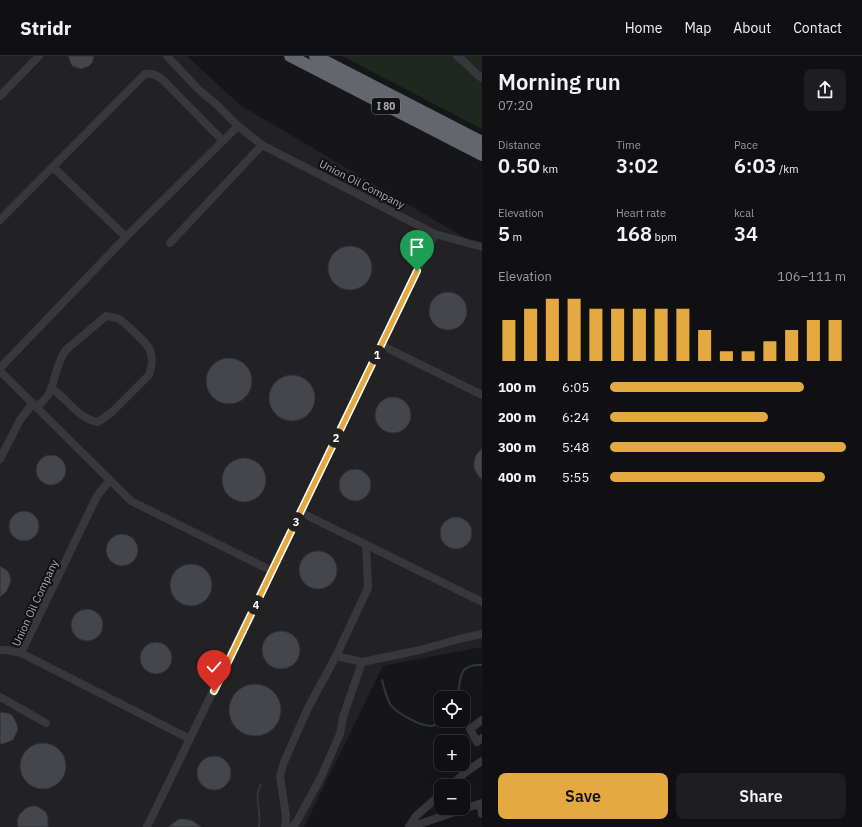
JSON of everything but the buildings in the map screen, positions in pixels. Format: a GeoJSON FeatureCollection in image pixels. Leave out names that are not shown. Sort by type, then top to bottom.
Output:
{"type":"FeatureCollection","features":[{"type":"Feature","properties":{"kind":"highway","name":"I 80"},"geometry":{"type":"LineString","coordinates":[[290,56],[482,155]]}},
{"type":"Feature","properties":{"kind":"highway","name":"I 80"},"geometry":{"type":"LineString","coordinates":[[315,56],[482,142]]}},
{"type":"Feature","properties":{"kind":"street"},"geometry":{"type":"LineString","coordinates":[[0,96],[39,56]]}},
{"type":"Feature","properties":{"kind":"street","name":"Union Oil Company"},"geometry":{"type":"LineString","coordinates":[[167,56],[198,89],[238,126],[262,145],[435,234],[482,247]]}},
{"type":"Feature","properties":{"kind":"street"},"geometry":{"type":"LineString","coordinates":[[457,56],[464,60],[476,74],[482,78]]}},
{"type":"Feature","properties":{"kind":"street"},"geometry":{"type":"LineString","coordinates":[[0,220],[145,74],[150,74],[162,79],[223,141]]}},
{"type":"Feature","properties":{"kind":"street"},"geometry":{"type":"LineString","coordinates":[[238,126],[126,237],[0,370],[131,501],[272,571]]}},
{"type":"Feature","properties":{"kind":"street"},"geometry":{"type":"LineString","coordinates":[[170,243],[262,145]]}},
{"type":"Feature","properties":{"kind":"street"},"geometry":{"type":"LineString","coordinates":[[53,167],[126,237]]}},
{"type":"Feature","properties":{"kind":"street"},"geometry":{"type":"LineString","coordinates":[[147,827],[435,234]]}},
{"type":"Feature","properties":{"kind":"street"},"geometry":{"type":"LineString","coordinates":[[0,459],[20,420],[49,394],[62,354],[106,316],[120,320],[147,344],[150,350],[152,360],[149,375],[142,380],[112,412],[98,422],[90,421],[63,396],[51,388]]}},
{"type":"Feature","properties":{"kind":"street"},"geometry":{"type":"LineString","coordinates":[[381,346],[482,395]]}},
{"type":"Feature","properties":{"kind":"street","name":"Union Oil Company"},"geometry":{"type":"LineString","coordinates":[[110,480],[98,496],[21,653],[190,739]]}},
{"type":"Feature","properties":{"kind":"street"},"geometry":{"type":"LineString","coordinates":[[300,512],[482,602]]}},
{"type":"Feature","properties":{"kind":"street"},"geometry":{"type":"LineString","coordinates":[[285,827],[286,816],[280,776],[284,762],[308,708],[336,656],[368,588],[366,545]]}},
{"type":"Feature","properties":{"kind":"street"},"geometry":{"type":"LineString","coordinates":[[336,656],[362,662],[482,635]]}},
{"type":"Feature","properties":{"kind":"street"},"geometry":{"type":"LineString","coordinates":[[0,650],[21,653]]}},
{"type":"Feature","properties":{"kind":"street"},"geometry":{"type":"LineString","coordinates":[[292,827],[296,823],[321,777],[340,734],[343,717],[362,662]]}},
{"type":"Feature","properties":{"kind":"street"},"geometry":{"type":"LineString","coordinates":[[0,698],[46,723]]}},
{"type":"Feature","properties":{"kind":"street"},"geometry":{"type":"LineString","coordinates":[[482,720],[470,729],[477,742],[482,738]]}},
{"type":"Feature","properties":{"kind":"street"},"geometry":{"type":"LineString","coordinates":[[458,779],[482,761]]}},
{"type":"Feature","properties":{"kind":"street"},"geometry":{"type":"LineString","coordinates":[[410,827],[416,816],[434,800]]}},
{"type":"Feature","properties":{"kind":"street"},"geometry":{"type":"LineString","coordinates":[[410,827],[481,804],[482,814]]}},
{"type":"Feature","properties":{"kind":"shaded area"},"geometry":{"type":"Polygon","coordinates":[[[0,56],[187,56],[240,105],[482,248],[482,647],[383,666],[304,827],[0,827],[0,56]]]}},
{"type":"Feature","properties":{"kind":"shaded area"},"geometry":{"type":"Polygon","coordinates":[[[342,56],[482,56],[482,129],[342,56]]]}},
{"type":"Feature","properties":{"kind":"waterway"},"geometry":{"type":"LineString","coordinates":[[458,691],[460,679],[464,670],[474,665],[482,665]]}},
{"type":"Feature","properties":{"kind":"waterway"},"geometry":{"type":"LineString","coordinates":[[382,680],[386,695],[393,708],[421,724],[434,725]]}},
{"type":"Feature","properties":{"kind":"waterway"},"geometry":{"type":"LineString","coordinates":[[259,827],[258,795],[261,784]]}},
{"type":"Feature","properties":{"kind":"route"},"geometry":{"type":"LineString","coordinates":[[214,691],[417,271]]}}]}
